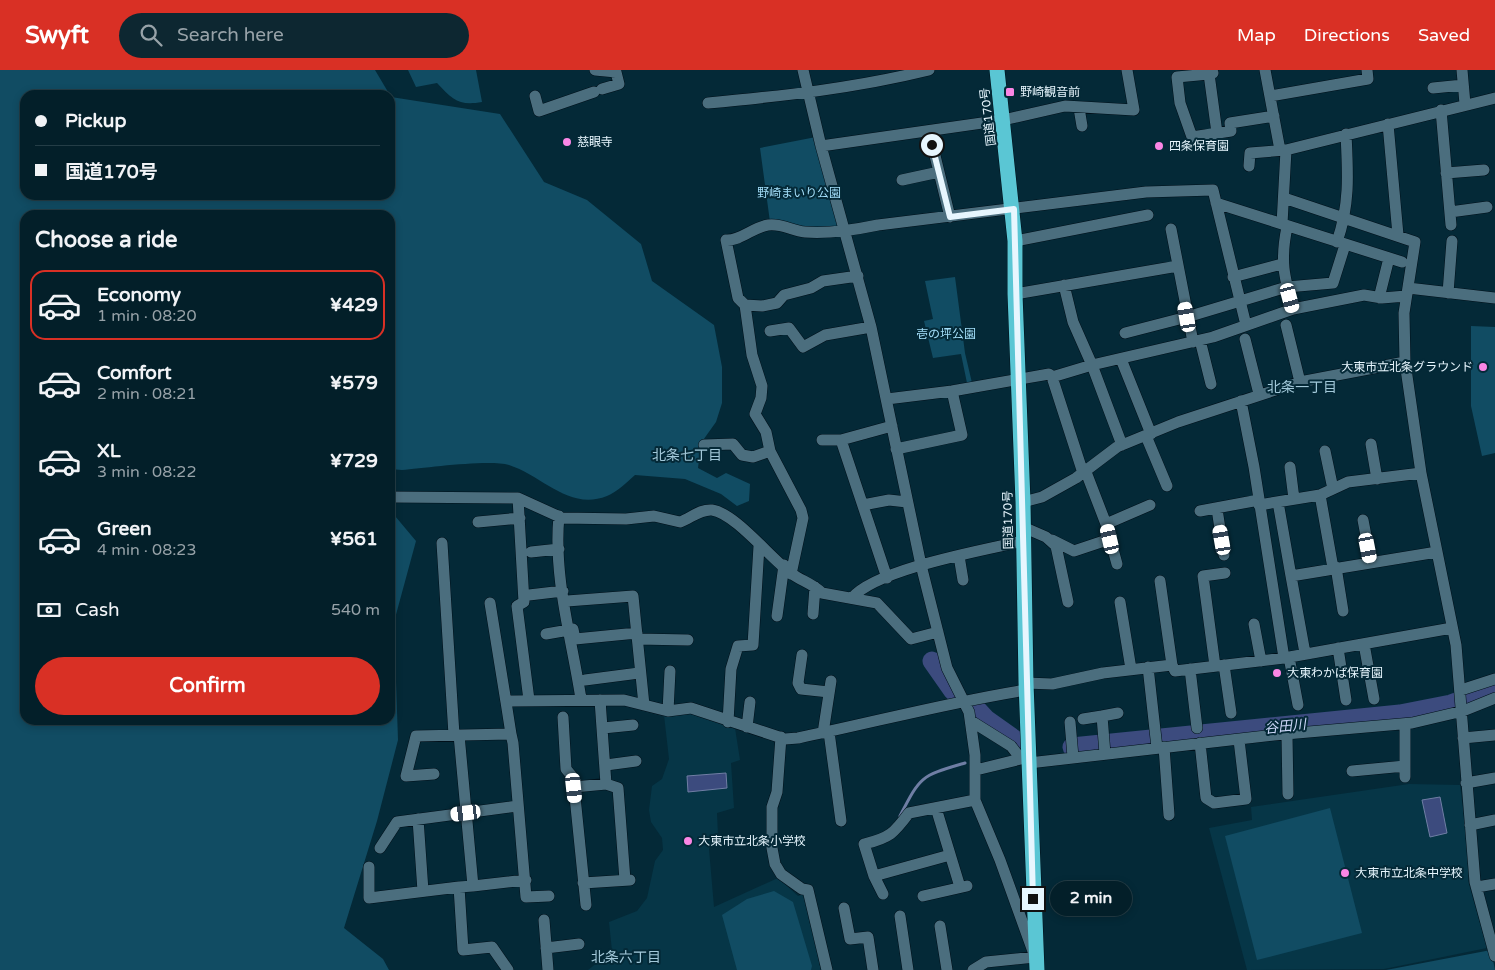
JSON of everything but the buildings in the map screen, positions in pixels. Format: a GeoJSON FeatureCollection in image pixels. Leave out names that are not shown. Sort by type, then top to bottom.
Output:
{"type":"FeatureCollection","features":[{"type":"Feature","properties":{"kind":"highway","name":"国道170号"},"geometry":{"type":"LineString","coordinates":[[997,70],[1014,209],[1016,241],[1015,294],[1024,534],[1026,760],[1036,964]]}},
{"type":"Feature","properties":{"kind":"street"},"geometry":{"type":"LineString","coordinates":[[535,96],[539,111],[619,84],[616,72],[595,70]]}},
{"type":"Feature","properties":{"kind":"street"},"geometry":{"type":"LineString","coordinates":[[803,70],[821,146],[871,327],[921,565],[947,668],[964,700],[971,721],[976,770],[975,800],[1000,860],[1036,964],[986,962],[973,970]]}},
{"type":"Feature","properties":{"kind":"street"},"geometry":{"type":"LineString","coordinates":[[708,104],[808,94],[885,81],[929,70]]}},
{"type":"Feature","properties":{"kind":"street"},"geometry":{"type":"LineString","coordinates":[[821,146],[1003,120],[1065,106],[1134,110],[1127,70]]}},
{"type":"Feature","properties":{"kind":"street"},"geometry":{"type":"LineString","coordinates":[[1265,70],[1283,150],[1285,225],[1282,264],[1293,309]]}},
{"type":"Feature","properties":{"kind":"street"},"geometry":{"type":"LineString","coordinates":[[1270,96],[1368,80],[1366,70]]}},
{"type":"Feature","properties":{"kind":"street"},"geometry":{"type":"LineString","coordinates":[[1462,70],[1465,104]]}},
{"type":"Feature","properties":{"kind":"street"},"geometry":{"type":"LineString","coordinates":[[1217,133],[1211,72],[1177,77],[1180,103],[1192,137],[1231,131],[1230,123],[1274,116]]}},
{"type":"Feature","properties":{"kind":"street"},"geometry":{"type":"LineString","coordinates":[[1433,88],[1463,85]]}},
{"type":"Feature","properties":{"kind":"street"},"geometry":{"type":"LineString","coordinates":[[1249,166],[1250,153],[1283,150],[1495,98]]}},
{"type":"Feature","properties":{"kind":"street"},"geometry":{"type":"LineString","coordinates":[[1079,108],[1082,126]]}},
{"type":"Feature","properties":{"kind":"street"},"geometry":{"type":"LineString","coordinates":[[1441,110],[1451,225]]}},
{"type":"Feature","properties":{"kind":"street"},"geometry":{"type":"LineString","coordinates":[[1388,124],[1398,235]]}},
{"type":"Feature","properties":{"kind":"street"},"geometry":{"type":"LineString","coordinates":[[929,131],[950,217]]}},
{"type":"Feature","properties":{"kind":"street"},"geometry":{"type":"LineString","coordinates":[[1125,333],[1187,317],[1287,287],[1333,283],[1341,244],[1349,183],[1346,134]]}},
{"type":"Feature","properties":{"kind":"street"},"geometry":{"type":"LineString","coordinates":[[1446,173],[1484,170]]}},
{"type":"Feature","properties":{"kind":"street"},"geometry":{"type":"LineString","coordinates":[[902,180],[939,172]]}},
{"type":"Feature","properties":{"kind":"street"},"geometry":{"type":"LineString","coordinates":[[777,616],[803,518],[801,510],[770,451],[766,432],[755,414],[761,398],[762,386],[752,355],[745,305],[738,298],[726,240],[733,241],[751,230],[768,225],[784,225],[804,232],[845,232],[878,225],[1146,192],[1213,190],[1246,325]]}},
{"type":"Feature","properties":{"kind":"street"},"geometry":{"type":"LineString","coordinates":[[1284,198],[1415,242],[1404,313],[1405,362],[1421,473],[1452,628],[1462,702],[1466,783],[1477,887],[1495,956]]}},
{"type":"Feature","properties":{"kind":"street"},"geometry":{"type":"LineString","coordinates":[[1216,203],[1402,262]]}},
{"type":"Feature","properties":{"kind":"street"},"geometry":{"type":"LineString","coordinates":[[1450,212],[1487,208]]}},
{"type":"Feature","properties":{"kind":"street"},"geometry":{"type":"LineString","coordinates":[[1016,241],[1148,216]]}},
{"type":"Feature","properties":{"kind":"street"},"geometry":{"type":"LineString","coordinates":[[1172,229],[1187,317],[1211,384]]}},
{"type":"Feature","properties":{"kind":"street"},"geometry":{"type":"LineString","coordinates":[[1448,293],[1452,241]]}},
{"type":"Feature","properties":{"kind":"street"},"geometry":{"type":"LineString","coordinates":[[1379,298],[1390,258]]}},
{"type":"Feature","properties":{"kind":"street"},"geometry":{"type":"LineString","coordinates":[[1233,278],[1282,264]]}},
{"type":"Feature","properties":{"kind":"street"},"geometry":{"type":"LineString","coordinates":[[1015,294],[1178,266]]}},
{"type":"Feature","properties":{"kind":"street"},"geometry":{"type":"LineString","coordinates":[[745,305],[762,306],[777,303],[784,296],[811,288],[824,281],[858,276]]}},
{"type":"Feature","properties":{"kind":"street"},"geometry":{"type":"LineString","coordinates":[[1064,285],[1073,322],[1092,365],[1122,445]]}},
{"type":"Feature","properties":{"kind":"street"},"geometry":{"type":"LineString","coordinates":[[1052,377],[1092,365],[1197,341],[1293,309],[1364,296],[1379,298],[1407,292],[1448,293],[1495,298]]}},
{"type":"Feature","properties":{"kind":"street"},"geometry":{"type":"LineString","coordinates":[[1286,325],[1300,382]]}},
{"type":"Feature","properties":{"kind":"street"},"geometry":{"type":"LineString","coordinates":[[770,331],[789,328],[803,347],[825,335],[871,327]]}},
{"type":"Feature","properties":{"kind":"street"},"geometry":{"type":"LineString","coordinates":[[1246,339],[1259,394]]}},
{"type":"Feature","properties":{"kind":"street"},"geometry":{"type":"LineString","coordinates":[[1121,359],[1168,486]]}},
{"type":"Feature","properties":{"kind":"street"},"geometry":{"type":"LineString","coordinates":[[1023,502],[1042,498],[1084,472],[1122,445],[1149,434],[1259,394],[1300,382],[1405,362]]}},
{"type":"Feature","properties":{"kind":"street"},"geometry":{"type":"LineString","coordinates":[[887,399],[952,391],[1049,374],[1052,377],[1084,472],[1106,524],[1116,564]]}},
{"type":"Feature","properties":{"kind":"street"},"geometry":{"type":"LineString","coordinates":[[896,449],[962,435],[952,391]]}},
{"type":"Feature","properties":{"kind":"street"},"geometry":{"type":"LineString","coordinates":[[1241,401],[1286,657],[1298,705]]}},
{"type":"Feature","properties":{"kind":"street"},"geometry":{"type":"LineString","coordinates":[[822,440],[841,440],[892,426]]}},
{"type":"Feature","properties":{"kind":"street"},"geometry":{"type":"LineString","coordinates":[[841,440],[886,578]]}},
{"type":"Feature","properties":{"kind":"street"},"geometry":{"type":"LineString","coordinates":[[704,445],[733,444],[742,455],[753,456],[770,451]]}},
{"type":"Feature","properties":{"kind":"street"},"geometry":{"type":"LineString","coordinates":[[1371,444],[1377,479]]}},
{"type":"Feature","properties":{"kind":"street"},"geometry":{"type":"LineString","coordinates":[[1325,451],[1333,489]]}},
{"type":"Feature","properties":{"kind":"street"},"geometry":{"type":"LineString","coordinates":[[1290,467],[1294,499]]}},
{"type":"Feature","properties":{"kind":"street"},"geometry":{"type":"LineString","coordinates":[[1200,511],[1320,495],[1348,482],[1421,473]]}},
{"type":"Feature","properties":{"kind":"street"},"geometry":{"type":"LineString","coordinates":[[1320,495],[1343,611]]}},
{"type":"Feature","properties":{"kind":"street"},"geometry":{"type":"LineString","coordinates":[[395,497],[518,498],[559,521],[626,519],[654,516],[680,522],[700,511],[711,510],[724,514],[737,523],[759,546],[788,570],[822,593],[877,604],[911,639],[938,632]]}},
{"type":"Feature","properties":{"kind":"street"},"geometry":{"type":"LineString","coordinates":[[518,498],[524,602],[517,606],[528,700]]}},
{"type":"Feature","properties":{"kind":"street"},"geometry":{"type":"LineString","coordinates":[[863,505],[889,500],[907,502]]}},
{"type":"Feature","properties":{"kind":"street"},"geometry":{"type":"LineString","coordinates":[[1278,502],[1305,653]]}},
{"type":"Feature","properties":{"kind":"street"},"geometry":{"type":"LineString","coordinates":[[1106,524],[1150,505]]}},
{"type":"Feature","properties":{"kind":"street"},"geometry":{"type":"LineString","coordinates":[[1217,509],[1224,555]]}},
{"type":"Feature","properties":{"kind":"street"},"geometry":{"type":"LineString","coordinates":[[478,522],[520,518]]}},
{"type":"Feature","properties":{"kind":"street"},"geometry":{"type":"LineString","coordinates":[[1363,520],[1371,562]]}},
{"type":"Feature","properties":{"kind":"street"},"geometry":{"type":"LineString","coordinates":[[559,521],[559,549],[569,630],[581,699]]}},
{"type":"Feature","properties":{"kind":"street"},"geometry":{"type":"LineString","coordinates":[[559,521],[565,596],[575,639],[638,636],[688,640]]}},
{"type":"Feature","properties":{"kind":"street"},"geometry":{"type":"LineString","coordinates":[[852,598],[861,587],[921,565],[959,556],[1024,534],[1052,540],[1074,551],[1110,539]]}},
{"type":"Feature","properties":{"kind":"street"},"geometry":{"type":"LineString","coordinates":[[1052,540],[1056,546],[1068,602]]}},
{"type":"Feature","properties":{"kind":"street"},"geometry":{"type":"LineString","coordinates":[[442,543],[456,735],[473,886]]}},
{"type":"Feature","properties":{"kind":"street"},"geometry":{"type":"LineString","coordinates":[[728,722],[731,669],[738,646],[753,644],[759,546]]}},
{"type":"Feature","properties":{"kind":"street"},"geometry":{"type":"LineString","coordinates":[[531,552],[559,549]]}},
{"type":"Feature","properties":{"kind":"street"},"geometry":{"type":"LineString","coordinates":[[1292,576],[1437,552]]}},
{"type":"Feature","properties":{"kind":"street"},"geometry":{"type":"LineString","coordinates":[[959,556],[964,580]]}},
{"type":"Feature","properties":{"kind":"street"},"geometry":{"type":"LineString","coordinates":[[1225,573],[1203,576],[1219,666],[1231,714]]}},
{"type":"Feature","properties":{"kind":"street"},"geometry":{"type":"LineString","coordinates":[[1160,581],[1172,666],[1175,670],[1261,661],[1452,628]]}},
{"type":"Feature","properties":{"kind":"street"},"geometry":{"type":"LineString","coordinates":[[813,614],[815,587]]}},
{"type":"Feature","properties":{"kind":"street"},"geometry":{"type":"LineString","coordinates":[[529,595],[633,596],[638,636],[639,674],[644,705]]}},
{"type":"Feature","properties":{"kind":"street"},"geometry":{"type":"LineString","coordinates":[[1120,602],[1131,669]]}},
{"type":"Feature","properties":{"kind":"street"},"geometry":{"type":"LineString","coordinates":[[490,604],[511,734],[526,880],[526,897],[549,896]]}},
{"type":"Feature","properties":{"kind":"street"},"geometry":{"type":"LineString","coordinates":[[1254,624],[1261,661]]}},
{"type":"Feature","properties":{"kind":"street"},"geometry":{"type":"LineString","coordinates":[[546,634],[569,630]]}},
{"type":"Feature","properties":{"kind":"street"},"geometry":{"type":"LineString","coordinates":[[1364,644],[1374,699]]}},
{"type":"Feature","properties":{"kind":"street"},"geometry":{"type":"LineString","coordinates":[[1338,648],[1346,700]]}},
{"type":"Feature","properties":{"kind":"street"},"geometry":{"type":"LineString","coordinates":[[802,655],[798,684],[801,689],[830,687],[826,732],[842,821]]}},
{"type":"Feature","properties":{"kind":"street"},"geometry":{"type":"LineString","coordinates":[[506,702],[581,699],[624,700],[668,711],[691,708],[728,722],[781,737],[798,738],[1026,687],[1131,669],[1172,666]]}},
{"type":"Feature","properties":{"kind":"street"},"geometry":{"type":"LineString","coordinates":[[1148,668],[1169,815]]}},
{"type":"Feature","properties":{"kind":"street"},"geometry":{"type":"LineString","coordinates":[[1190,669],[1197,728]]}},
{"type":"Feature","properties":{"kind":"street"},"geometry":{"type":"LineString","coordinates":[[668,711],[670,671]]}},
{"type":"Feature","properties":{"kind":"street"},"geometry":{"type":"LineString","coordinates":[[585,680],[639,674]]}},
{"type":"Feature","properties":{"kind":"street"},"geometry":{"type":"LineString","coordinates":[[976,770],[1026,760],[1073,757],[1104,749],[1158,743],[1200,743],[1239,740],[1405,724],[1462,702],[1495,679]]}},
{"type":"Feature","properties":{"kind":"street"},"geometry":{"type":"LineString","coordinates":[[1462,702],[1495,698]]}},
{"type":"Feature","properties":{"kind":"street"},"geometry":{"type":"LineString","coordinates":[[600,700],[606,784]]}},
{"type":"Feature","properties":{"kind":"street"},"geometry":{"type":"LineString","coordinates":[[746,727],[750,702]]}},
{"type":"Feature","properties":{"kind":"street"},"geometry":{"type":"LineString","coordinates":[[1083,718],[1118,713]]}},
{"type":"Feature","properties":{"kind":"street"},"geometry":{"type":"LineString","coordinates":[[1102,716],[1104,749]]}},
{"type":"Feature","properties":{"kind":"street"},"geometry":{"type":"LineString","coordinates":[[563,717],[566,769],[571,775],[574,788],[586,906]]}},
{"type":"Feature","properties":{"kind":"street"},"geometry":{"type":"LineString","coordinates":[[971,721],[1011,746],[1026,760]]}},
{"type":"Feature","properties":{"kind":"street"},"geometry":{"type":"LineString","coordinates":[[1070,722],[1073,757]]}},
{"type":"Feature","properties":{"kind":"street"},"geometry":{"type":"LineString","coordinates":[[1352,771],[1405,772],[1405,724]]}},
{"type":"Feature","properties":{"kind":"street"},"geometry":{"type":"LineString","coordinates":[[603,728],[633,726]]}},
{"type":"Feature","properties":{"kind":"street"},"geometry":{"type":"LineString","coordinates":[[434,774],[406,776],[416,736],[511,734]]}},
{"type":"Feature","properties":{"kind":"street"},"geometry":{"type":"LineString","coordinates":[[1463,738],[1495,735]]}},
{"type":"Feature","properties":{"kind":"street"},"geometry":{"type":"LineString","coordinates":[[1287,736],[1288,794]]}},
{"type":"Feature","properties":{"kind":"street"},"geometry":{"type":"LineString","coordinates":[[781,737],[777,792],[772,806],[772,848],[781,874],[802,889],[808,890],[827,970]]}},
{"type":"Feature","properties":{"kind":"street"},"geometry":{"type":"LineString","coordinates":[[1200,743],[1206,798],[1214,802],[1246,799],[1239,740]]}},
{"type":"Feature","properties":{"kind":"street"},"geometry":{"type":"LineString","coordinates":[[606,764],[636,761]]}},
{"type":"Feature","properties":{"kind":"street"},"geometry":{"type":"LineString","coordinates":[[1466,783],[1495,778]]}},
{"type":"Feature","properties":{"kind":"street"},"geometry":{"type":"LineString","coordinates":[[574,788],[606,784],[618,788],[629,880],[583,883]]}},
{"type":"Feature","properties":{"kind":"street"},"geometry":{"type":"LineString","coordinates":[[883,894],[874,876],[864,844],[884,840],[894,833],[909,812],[975,800]]}},
{"type":"Feature","properties":{"kind":"street"},"geometry":{"type":"LineString","coordinates":[[380,848],[397,822],[518,806]]}},
{"type":"Feature","properties":{"kind":"street"},"geometry":{"type":"LineString","coordinates":[[923,896],[963,886],[950,855],[936,808]]}},
{"type":"Feature","properties":{"kind":"street"},"geometry":{"type":"LineString","coordinates":[[418,819],[423,891]]}},
{"type":"Feature","properties":{"kind":"street"},"geometry":{"type":"LineString","coordinates":[[1470,825],[1495,820]]}},
{"type":"Feature","properties":{"kind":"street"},"geometry":{"type":"LineString","coordinates":[[874,876],[950,855]]}},
{"type":"Feature","properties":{"kind":"street"},"geometry":{"type":"LineString","coordinates":[[369,867],[369,898],[526,880]]}},
{"type":"Feature","properties":{"kind":"street"},"geometry":{"type":"LineString","coordinates":[[1477,887],[1495,884]]}},
{"type":"Feature","properties":{"kind":"street"},"geometry":{"type":"LineString","coordinates":[[459,887],[463,950],[492,947],[508,970]]}},
{"type":"Feature","properties":{"kind":"street"},"geometry":{"type":"LineString","coordinates":[[844,908],[850,939],[868,937],[873,970]]}},
{"type":"Feature","properties":{"kind":"street"},"geometry":{"type":"LineString","coordinates":[[900,916],[908,970]]}},
{"type":"Feature","properties":{"kind":"street"},"geometry":{"type":"LineString","coordinates":[[544,920],[548,970]]}},
{"type":"Feature","properties":{"kind":"street"},"geometry":{"type":"LineString","coordinates":[[940,926],[947,970]]}},
{"type":"Feature","properties":{"kind":"street"},"geometry":{"type":"LineString","coordinates":[[546,948],[579,944]]}},
{"type":"Feature","properties":{"kind":"shaded area","name":"大東市立北条小学校"},"geometry":{"type":"Polygon","coordinates":[[[687,712],[735,728],[740,760],[731,763],[734,808],[717,813],[718,835],[709,849],[714,907],[778,878],[798,896],[804,894],[821,970],[588,970],[612,951],[609,922],[637,911],[647,898],[655,861],[663,850],[662,838],[651,822],[649,810],[652,786],[662,779],[669,759],[664,715],[687,712]]]}},
{"type":"Feature","properties":{"kind":"shaded area"},"geometry":{"type":"Polygon","coordinates":[[[726,773],[727,788],[688,792],[687,776],[726,773]]]}},
{"type":"Feature","properties":{"kind":"shaded area","name":"大東市立北条中学校"},"geometry":{"type":"Polygon","coordinates":[[[1409,784],[1460,785],[1470,866],[1468,881],[1487,948],[1384,969],[1247,970],[1209,828],[1252,820],[1251,807],[1409,784]]]}},
{"type":"Feature","properties":{"kind":"shaded area"},"geometry":{"type":"Polygon","coordinates":[[[1440,797],[1447,833],[1430,837],[1422,800],[1440,797]]]}},
{"type":"Feature","properties":{"kind":"green space"},"geometry":{"type":"Polygon","coordinates":[[[0,70],[375,70],[387,90],[20,90],[20,200],[395,200],[395,98],[500,114],[544,182],[587,200],[641,244],[652,281],[714,325],[722,367],[722,403],[716,422],[701,443],[698,468],[717,478],[726,473],[750,484],[749,501],[737,506],[721,494],[685,479],[635,475],[607,496],[580,499],[568,496],[521,470],[500,463],[472,463],[395,469],[395,210],[20,210],[20,725],[395,725],[395,652],[398,740],[377,821],[344,928],[383,959],[389,970],[0,970],[0,70]]]}},
{"type":"Feature","properties":{"kind":"green space"},"geometry":{"type":"Polygon","coordinates":[[[408,70],[476,70],[482,102],[468,103],[452,98],[437,83],[416,87],[408,70]]]}},
{"type":"Feature","properties":{"kind":"green space","name":"野崎まいり公園"},"geometry":{"type":"Polygon","coordinates":[[[816,137],[841,227],[825,229],[770,222],[760,148],[816,137]]]}},
{"type":"Feature","properties":{"kind":"green space","name":"壱の坪公園"},"geometry":{"type":"Polygon","coordinates":[[[955,277],[965,353],[972,383],[967,383],[961,354],[933,358],[924,321],[933,319],[925,281],[955,277]]]}},
{"type":"Feature","properties":{"kind":"green space","name":"大東市立北条グラウンド"},"geometry":{"type":"Polygon","coordinates":[[[1471,326],[1495,327],[1495,453],[1482,456],[1471,406],[1471,326]]]}},
{"type":"Feature","properties":{"kind":"green space"},"geometry":{"type":"Polygon","coordinates":[[[395,516],[416,541],[395,618],[395,516]]]}},
{"type":"Feature","properties":{"kind":"green space"},"geometry":{"type":"Polygon","coordinates":[[[1330,808],[1362,933],[1257,960],[1225,836],[1330,808]]]}},
{"type":"Feature","properties":{"kind":"green space"},"geometry":{"type":"Polygon","coordinates":[[[774,891],[793,902],[812,966],[811,970],[737,970],[722,915],[747,899],[774,891]]]}},
{"type":"Feature","properties":{"kind":"green space"},"geometry":{"type":"Polygon","coordinates":[[[1491,950],[1495,970],[1386,970],[1491,950]]]}},
{"type":"Feature","properties":{"kind":"waterway","name":"谷田川"},"geometry":{"type":"LineString","coordinates":[[932,661],[953,691]]}},
{"type":"Feature","properties":{"kind":"waterway","name":"谷田川"},"geometry":{"type":"LineString","coordinates":[[1072,747],[1400,714],[1451,704],[1495,688]]}},
{"type":"Feature","properties":{"kind":"waterway","name":"谷田川"},"geometry":{"type":"LineString","coordinates":[[974,706],[986,719],[1024,746]]}},
{"type":"Feature","properties":{"kind":"waterway","name":"谷田川"},"geometry":{"type":"LineString","coordinates":[[900,816],[913,792],[924,779],[939,771],[965,763]]}},
{"type":"Feature","properties":{"kind":"place","name":"野崎観音前"},"geometry":{"type":"Point","coordinates":[1010,92]}},
{"type":"Feature","properties":{"kind":"place","name":"慈眼寺"},"geometry":{"type":"Point","coordinates":[567,142]}},
{"type":"Feature","properties":{"kind":"place","name":"四条保育園"},"geometry":{"type":"Point","coordinates":[1159,146]}},
{"type":"Feature","properties":{"kind":"place","name":"大東市立北条グラウンド"},"geometry":{"type":"Point","coordinates":[1483,367]}},
{"type":"Feature","properties":{"kind":"place","name":"大東わかば保育園"},"geometry":{"type":"Point","coordinates":[1277,673]}},
{"type":"Feature","properties":{"kind":"place","name":"大東市立北条小学校"},"geometry":{"type":"Point","coordinates":[688,841]}},
{"type":"Feature","properties":{"kind":"place","name":"大東市立北条中学校"},"geometry":{"type":"Point","coordinates":[1345,873]}},
{"type":"Feature","properties":{"kind":"district","name":"北条一丁目"},"geometry":{"type":"Point","coordinates":[1302,387]}},
{"type":"Feature","properties":{"kind":"district","name":"北条七丁目"},"geometry":{"type":"Point","coordinates":[687,455]}},
{"type":"Feature","properties":{"kind":"district","name":"北条六丁目"},"geometry":{"type":"Point","coordinates":[626,957]}},
{"type":"Feature","properties":{"kind":"route"},"geometry":{"type":"LineString","coordinates":[[932,145],[950,217],[1014,209],[1033,899]]}}]}
